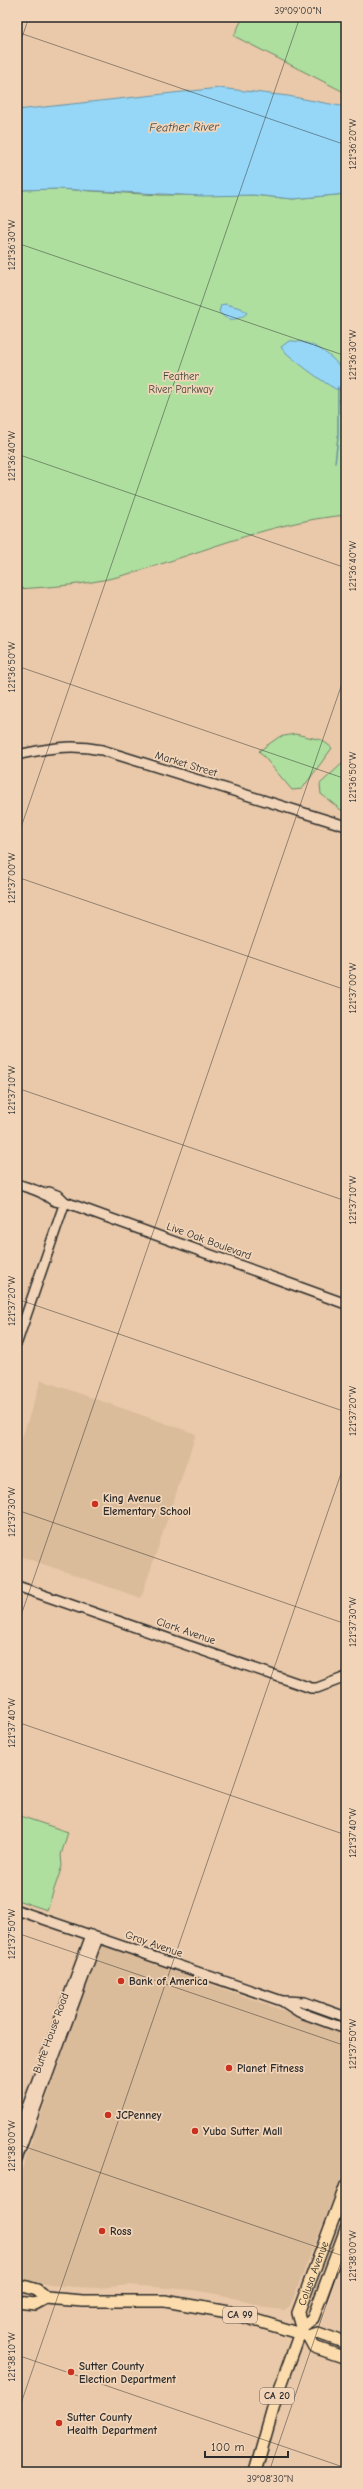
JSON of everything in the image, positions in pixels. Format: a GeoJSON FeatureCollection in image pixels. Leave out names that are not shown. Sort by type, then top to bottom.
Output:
{"type":"FeatureCollection","features":[{"type":"Feature","properties":{"kind":"highway","name":"Colusa Avenue"},"geometry":{"type":"LineString","coordinates":[[303,2332],[298,2312],[346,2185]]}},
{"type":"Feature","properties":{"kind":"highway","name":"Colusa Avenue"},"geometry":{"type":"LineString","coordinates":[[303,2332],[313,2318],[346,2229]]}},
{"type":"Feature","properties":{"kind":"highway","name":"CA 99"},"geometry":{"type":"LineString","coordinates":[[17,2284],[37,2290],[46,2298]]}},
{"type":"Feature","properties":{"kind":"highway","name":"CA 99"},"geometry":{"type":"LineString","coordinates":[[17,2302],[34,2304],[46,2298],[72,2301],[151,2300],[179,2303],[248,2317],[303,2332],[318,2333],[346,2343]]}},
{"type":"Feature","properties":{"kind":"highway","name":"CA 99"},"geometry":{"type":"LineString","coordinates":[[303,2332],[314,2347],[346,2358]]}},
{"type":"Feature","properties":{"kind":"highway","name":"CA 20"},"geometry":{"type":"LineString","coordinates":[[255,2472],[274,2406],[303,2332]]}},
{"type":"Feature","properties":{"kind":"main road","name":"Market Street"},"geometry":{"type":"LineString","coordinates":[[17,755],[59,746],[81,746],[102,750],[346,826]]}},
{"type":"Feature","properties":{"kind":"main road","name":"Live Oak Boulevard"},"geometry":{"type":"LineString","coordinates":[[17,1184],[44,1194],[50,1192],[60,1196],[64,1202],[346,1304]]}},
{"type":"Feature","properties":{"kind":"main road"},"geometry":{"type":"LineString","coordinates":[[17,1342],[64,1202]]}},
{"type":"Feature","properties":{"kind":"main road","name":"Clark Avenue"},"geometry":{"type":"LineString","coordinates":[[17,1586],[311,1688],[317,1688],[346,1677]]}},
{"type":"Feature","properties":{"kind":"main road","name":"Gray Avenue"},"geometry":{"type":"LineString","coordinates":[[17,1910],[282,2001],[299,2012],[346,2029]]}},
{"type":"Feature","properties":{"kind":"main road","name":"Butte House Road"},"geometry":{"type":"LineString","coordinates":[[17,2134],[94,1936]]}},
{"type":"Feature","properties":{"kind":"main road","name":"Butte House Road"},"geometry":{"type":"LineString","coordinates":[[17,2159],[94,1936]]}},
{"type":"Feature","properties":{"kind":"main road","name":"Gray Avenue"},"geometry":{"type":"LineString","coordinates":[[282,2001],[304,2002],[346,2017]]}},
{"type":"Feature","properties":{"kind":"shaded area","name":"King Avenue Elementary School"},"geometry":{"type":"Polygon","coordinates":[[[41,1380],[196,1434],[141,1598],[17,1555],[17,1453],[41,1380]]]}},
{"type":"Feature","properties":{"kind":"shaded area"},"geometry":{"type":"Polygon","coordinates":[[[101,1945],[346,2033],[346,2166],[290,2306],[284,2310],[267,2308],[227,2296],[193,2290],[129,2285],[98,2288],[75,2287],[50,2285],[17,2277],[17,2183],[101,1945]]]}},
{"type":"Feature","properties":{"kind":"green space"},"geometry":{"type":"Polygon","coordinates":[[[243,17],[346,17],[346,93],[234,36],[243,17]]]}},
{"type":"Feature","properties":{"kind":"green space","name":"Feather River Parkway"},"geometry":{"type":"Polygon","coordinates":[[[58,189],[160,195],[253,195],[293,199],[346,194],[346,515],[316,519],[258,532],[145,569],[105,580],[80,584],[17,589],[17,190],[58,189]]]}},
{"type":"Feature","properties":{"kind":"green space"},"geometry":{"type":"Polygon","coordinates":[[[295,734],[322,740],[332,748],[302,789],[292,790],[259,751],[279,737],[295,734]]]}},
{"type":"Feature","properties":{"kind":"green space"},"geometry":{"type":"Polygon","coordinates":[[[346,760],[346,814],[321,794],[320,784],[346,760]]]}},
{"type":"Feature","properties":{"kind":"green space"},"geometry":{"type":"Polygon","coordinates":[[[17,1815],[68,1832],[61,1855],[62,1866],[47,1910],[17,1900],[17,1815]]]}},
{"type":"Feature","properties":{"kind":"water","name":"Feather River"},"geometry":{"type":"Polygon","coordinates":[[[219,88],[288,96],[346,107],[346,194],[293,199],[253,195],[203,196],[58,189],[17,190],[17,110],[219,88]]]}},
{"type":"Feature","properties":{"kind":"water"},"geometry":{"type":"Polygon","coordinates":[[[225,304],[241,308],[247,313],[236,319],[225,318],[219,312],[221,305],[225,304]]]}},
{"type":"Feature","properties":{"kind":"water"},"geometry":{"type":"Polygon","coordinates":[[[289,341],[306,343],[328,355],[345,373],[346,388],[336,389],[332,387],[290,356],[281,347],[289,341]]]}},
{"type":"Feature","properties":{"kind":"waterway"},"geometry":{"type":"LineString","coordinates":[[335,463],[338,437],[338,387]]}},
{"type":"Feature","properties":{"kind":"place","name":"King Avenue Elementary School"},"geometry":{"type":"Point","coordinates":[95,1504]}},
{"type":"Feature","properties":{"kind":"place","name":"Bank of America"},"geometry":{"type":"Point","coordinates":[121,1981]}},
{"type":"Feature","properties":{"kind":"place","name":"Planet Fitness"},"geometry":{"type":"Point","coordinates":[229,2068]}},
{"type":"Feature","properties":{"kind":"place","name":"JCPenney"},"geometry":{"type":"Point","coordinates":[108,2115]}},
{"type":"Feature","properties":{"kind":"place","name":"Yuba Sutter Mall"},"geometry":{"type":"Point","coordinates":[195,2131]}},
{"type":"Feature","properties":{"kind":"place","name":"Ross"},"geometry":{"type":"Point","coordinates":[102,2231]}},
{"type":"Feature","properties":{"kind":"place","name":"Sutter County Election Department"},"geometry":{"type":"Point","coordinates":[71,2372]}},
{"type":"Feature","properties":{"kind":"place","name":"Sutter County Health Department"},"geometry":{"type":"Point","coordinates":[59,2423]}}]}
